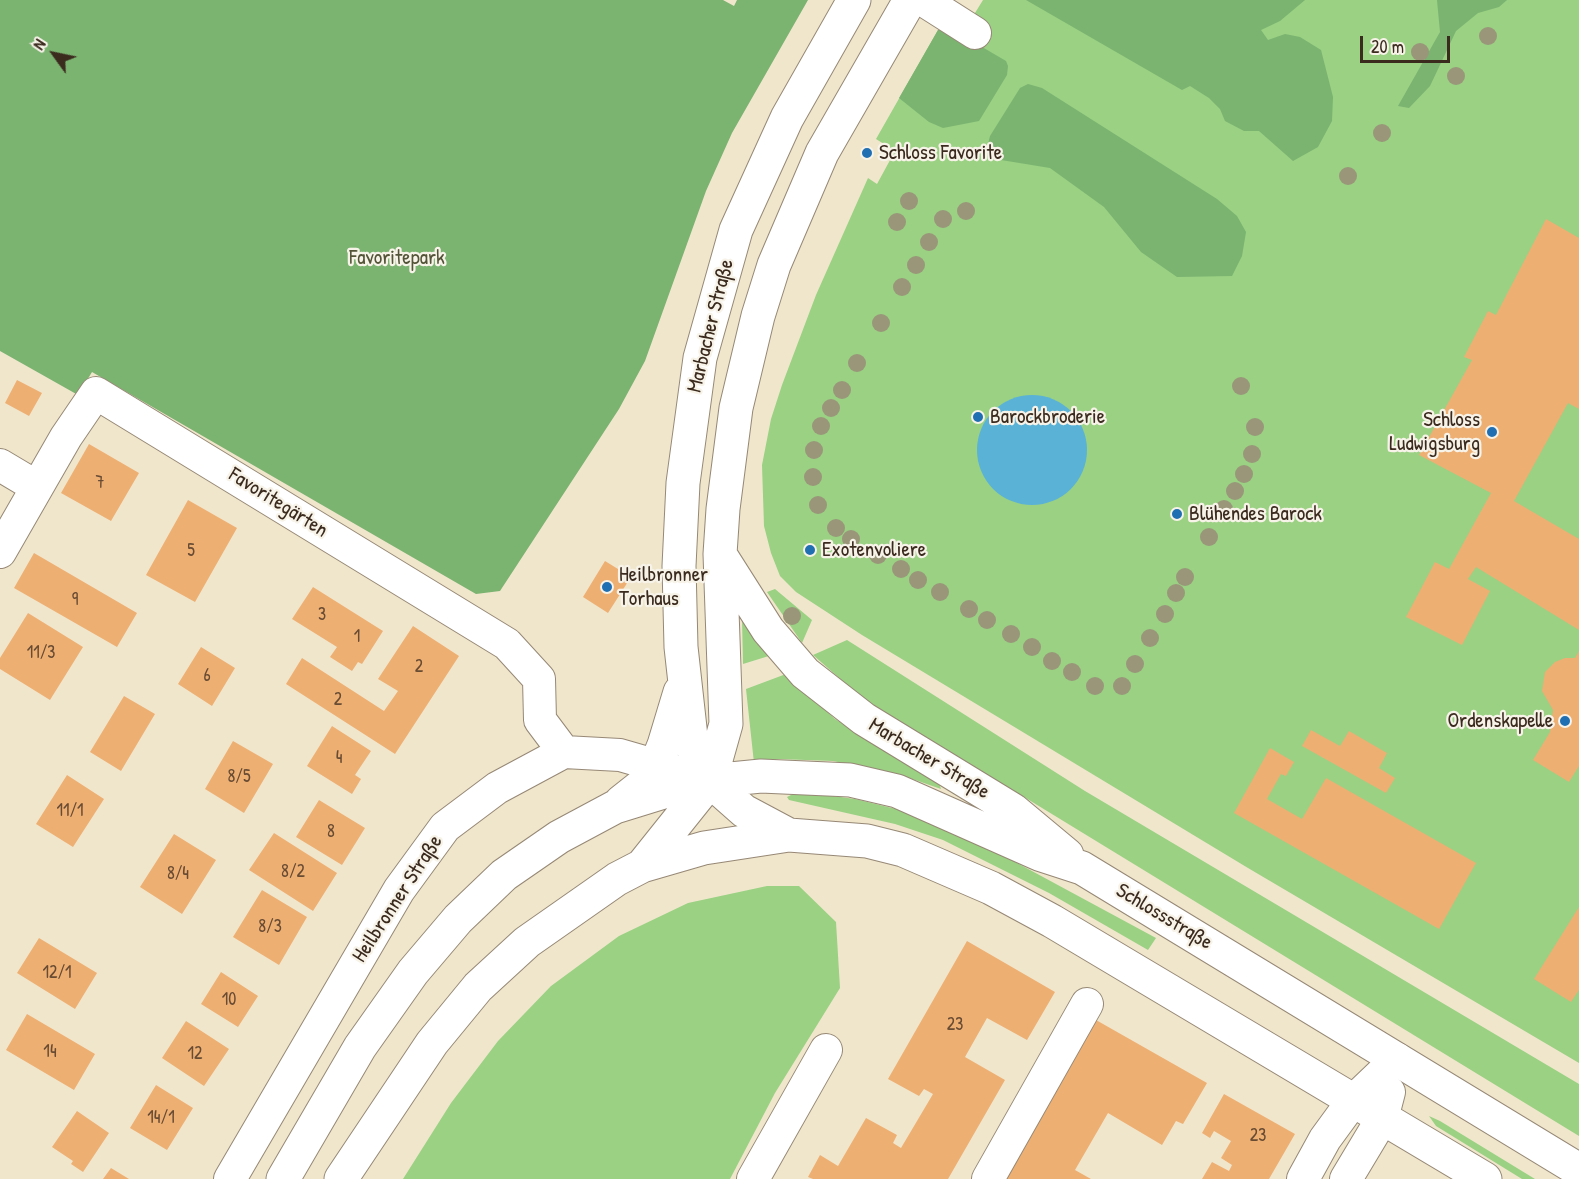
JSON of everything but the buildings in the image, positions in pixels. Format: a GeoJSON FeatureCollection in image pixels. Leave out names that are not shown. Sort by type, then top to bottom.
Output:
{"type":"FeatureCollection","features":[{"type":"Feature","properties":{"kind":"main road","name":"Marbacher Straße"},"geometry":{"type":"LineString","coordinates":[[789,835],[744,811],[710,781],[692,746],[683,681],[679,567],[682,483],[693,392],[711,312],[736,230],[756,181],[808,79],[854,0]]}},
{"type":"Feature","properties":{"kind":"main road","name":"Marbacher Straße"},"geometry":{"type":"LineString","coordinates":[[710,781],[726,724],[720,554],[727,470],[746,360],[774,265],[822,153],[910,0]]}},
{"type":"Feature","properties":{"kind":"main road","name":"Marbacher Straße"},"geometry":{"type":"LineString","coordinates":[[720,554],[768,630],[813,679],[864,719],[1013,810],[1082,868]]}},
{"type":"Feature","properties":{"kind":"main road","name":"Marbacher Straße"},"geometry":{"type":"LineString","coordinates":[[615,807],[645,783],[656,765],[683,681]]}},
{"type":"Feature","properties":{"kind":"main road","name":"Schlossstraße"},"geometry":{"type":"LineString","coordinates":[[710,781],[761,776],[807,776],[850,780],[888,789],[946,811],[1040,854],[1082,868],[1579,1170]]}},
{"type":"Feature","properties":{"kind":"main road"},"geometry":{"type":"LineString","coordinates":[[283,1179],[360,1047],[413,972],[458,919],[513,869],[559,837],[615,807],[710,781]]}},
{"type":"Feature","properties":{"kind":"main road"},"geometry":{"type":"LineString","coordinates":[[642,866],[710,781]]}},
{"type":"Feature","properties":{"kind":"main road"},"geometry":{"type":"LineString","coordinates":[[341,1179],[386,1108],[432,1043],[478,987],[536,935],[617,879],[642,866],[704,848],[789,835],[867,840],[942,865],[1052,921],[1352,1102],[1485,1179]]}},
{"type":"Feature","properties":{"kind":"street"},"geometry":{"type":"LineString","coordinates":[[922,0],[975,33]]}},
{"type":"Feature","properties":{"kind":"street","name":"Favoritegärten"},"geometry":{"type":"LineString","coordinates":[[0,552],[66,437],[96,393],[507,644],[539,679],[540,720],[564,752]]}},
{"type":"Feature","properties":{"kind":"street"},"geometry":{"type":"LineString","coordinates":[[0,465],[37,487]]}},
{"type":"Feature","properties":{"kind":"street"},"geometry":{"type":"LineString","coordinates":[[564,752],[620,755],[710,781]]}},
{"type":"Feature","properties":{"kind":"street","name":"Heilbronner Straße"},"geometry":{"type":"LineString","coordinates":[[230,1179],[399,890],[446,827],[497,788],[564,752]]}},
{"type":"Feature","properties":{"kind":"street"},"geometry":{"type":"LineString","coordinates":[[988,1179],[1087,1004]]}},
{"type":"Feature","properties":{"kind":"street"},"geometry":{"type":"LineString","coordinates":[[753,1179],[826,1050]]}},
{"type":"Feature","properties":{"kind":"street"},"geometry":{"type":"LineString","coordinates":[[1303,1179],[1325,1139],[1352,1102],[1397,1059]]}},
{"type":"Feature","properties":{"kind":"street"},"geometry":{"type":"LineString","coordinates":[[1346,1179],[1382,1119],[1397,1059]]}},
{"type":"Feature","properties":{"kind":"street"},"geometry":{"type":"LineString","coordinates":[[264,1121],[304,1144]]}},
{"type":"Feature","properties":{"kind":"green space","name":"Favoritepark"},"geometry":{"type":"Polygon","coordinates":[[[0,0],[723,0],[734,6],[737,0],[808,0],[732,133],[706,191],[645,361],[619,409],[500,591],[476,594],[92,372],[78,395],[0,351],[0,0]]]}},
{"type":"Feature","properties":{"kind":"green space","name":"Blühendes Barock"},"geometry":{"type":"Polygon","coordinates":[[[983,0],[1579,0],[1579,1063],[1248,868],[862,635],[796,592],[780,576],[764,526],[762,465],[771,419],[782,385],[816,295],[868,178],[877,184],[895,151],[876,139],[938,30],[962,34],[983,0]]]}},
{"type":"Feature","properties":{"kind":"green space"},"geometry":{"type":"Polygon","coordinates":[[[1026,0],[1305,0],[1280,21],[1261,30],[1268,40],[1285,34],[1300,37],[1321,50],[1333,97],[1332,121],[1318,147],[1293,161],[1259,131],[1244,131],[1225,121],[1220,109],[1209,98],[1190,86],[1182,90],[1026,0]]]}},
{"type":"Feature","properties":{"kind":"green space"},"geometry":{"type":"Polygon","coordinates":[[[1437,0],[1507,0],[1499,7],[1478,13],[1456,31],[1430,86],[1409,108],[1398,106],[1440,32],[1437,0]]]}},
{"type":"Feature","properties":{"kind":"green space"},"geometry":{"type":"Polygon","coordinates":[[[948,27],[1006,61],[1008,66],[1007,75],[979,121],[943,128],[929,122],[899,98],[938,30],[948,27]]]}},
{"type":"Feature","properties":{"kind":"green space"},"geometry":{"type":"Polygon","coordinates":[[[1028,84],[1042,88],[1217,199],[1237,216],[1246,232],[1242,256],[1232,276],[1177,277],[1141,252],[1104,207],[1050,168],[995,159],[987,148],[990,136],[1020,88],[1028,84]]]}},
{"type":"Feature","properties":{"kind":"green space"},"geometry":{"type":"Polygon","coordinates":[[[775,589],[812,620],[802,643],[767,592],[775,589]]]}},
{"type":"Feature","properties":{"kind":"green space"},"geometry":{"type":"Polygon","coordinates":[[[742,618],[772,655],[743,664],[742,618]]]}},
{"type":"Feature","properties":{"kind":"green space"},"geometry":{"type":"Polygon","coordinates":[[[847,640],[1085,791],[1579,1084],[1579,1136],[862,698],[813,655],[847,640]]]}},
{"type":"Feature","properties":{"kind":"green space"},"geometry":{"type":"Polygon","coordinates":[[[786,674],[835,719],[939,783],[941,789],[898,774],[833,761],[778,759],[754,763],[746,689],[786,674]]]}},
{"type":"Feature","properties":{"kind":"green space"},"geometry":{"type":"Polygon","coordinates":[[[793,794],[818,794],[855,799],[896,809],[938,824],[993,850],[1156,938],[1148,950],[1049,893],[943,840],[895,824],[789,800],[787,797],[793,794]]]}},
{"type":"Feature","properties":{"kind":"green space"},"geometry":{"type":"Polygon","coordinates":[[[767,886],[799,886],[836,922],[840,988],[775,1093],[730,1179],[403,1179],[451,1103],[498,1041],[551,986],[619,936],[688,903],[767,886]]]}},
{"type":"Feature","properties":{"kind":"green space"},"geometry":{"type":"Polygon","coordinates":[[[1429,1116],[1535,1179],[1522,1179],[1436,1126],[1429,1116]]]}},
{"type":"Feature","properties":{"kind":"water"},"geometry":{"type":"Polygon","coordinates":[[[1032,395],[1053,399],[1071,411],[1083,429],[1087,450],[1083,471],[1071,489],[1053,501],[1032,505],[1011,501],[993,489],[981,471],[977,450],[981,429],[993,411],[1011,399],[1032,395]]]}},
{"type":"Feature","properties":{"kind":"place","name":"Schloss Favorite"},"geometry":{"type":"Point","coordinates":[867,153]}},
{"type":"Feature","properties":{"kind":"place","name":"Barockbroderie"},"geometry":{"type":"Point","coordinates":[978,417]}},
{"type":"Feature","properties":{"kind":"place","name":"Schloss Ludwigsburg"},"geometry":{"type":"Point","coordinates":[1492,432]}},
{"type":"Feature","properties":{"kind":"place","name":"Blühendes Barock"},"geometry":{"type":"Point","coordinates":[1177,514]}},
{"type":"Feature","properties":{"kind":"place","name":"Exotenvoliere"},"geometry":{"type":"Point","coordinates":[810,550]}},
{"type":"Feature","properties":{"kind":"place","name":"Heilbronner Torhaus"},"geometry":{"type":"Point","coordinates":[607,587]}},
{"type":"Feature","properties":{"kind":"place","name":"Ordenskapelle"},"geometry":{"type":"Point","coordinates":[1565,721]}}]}
